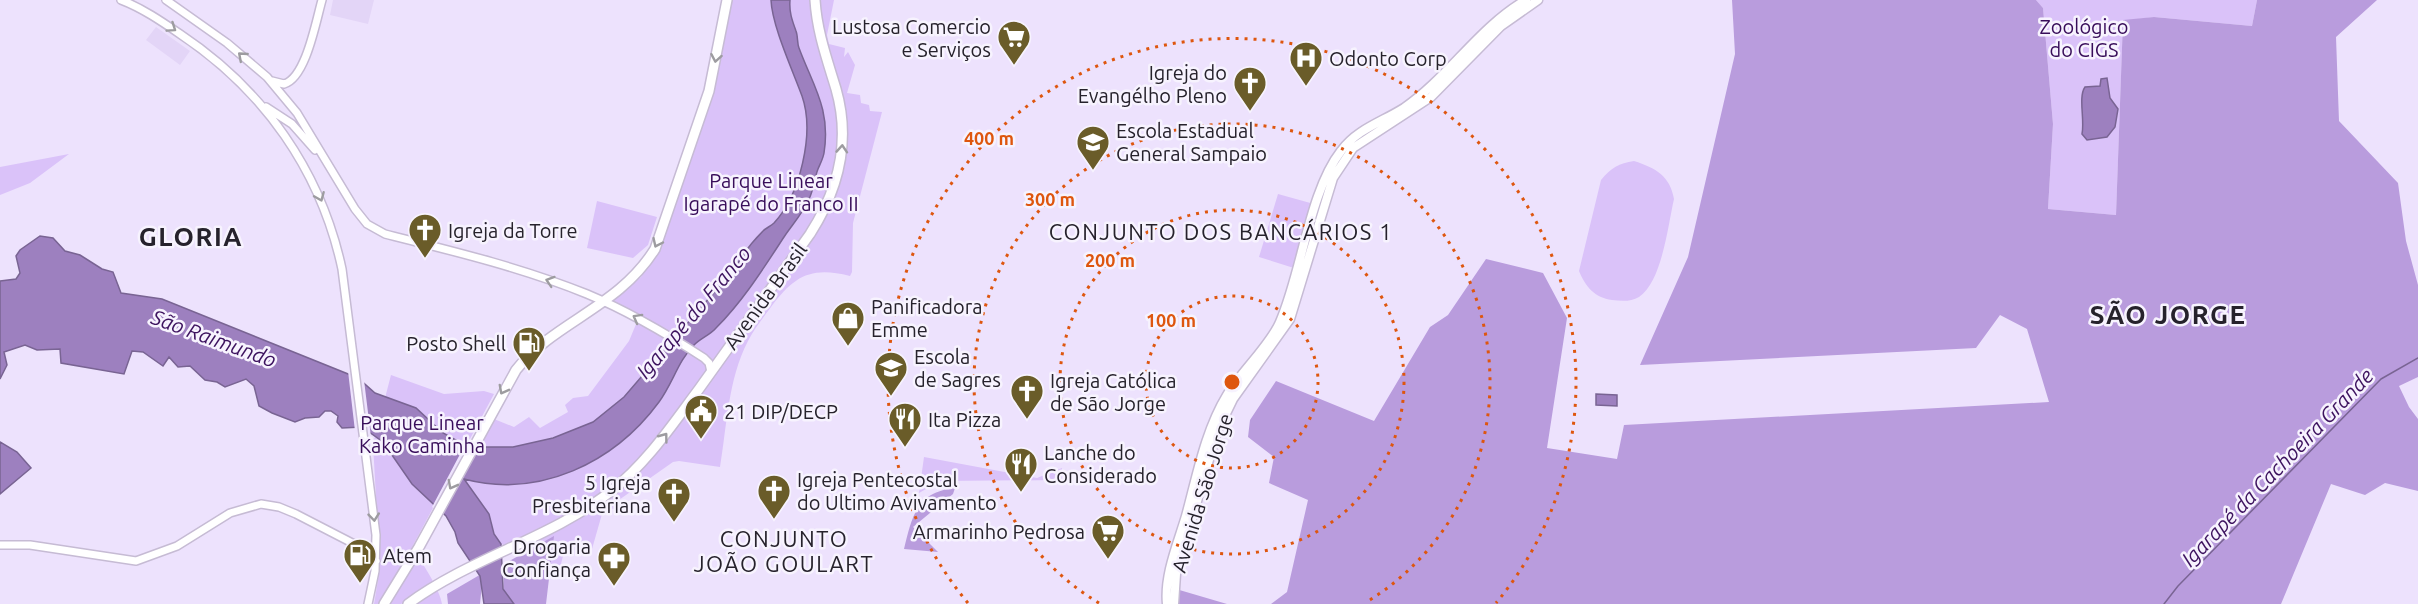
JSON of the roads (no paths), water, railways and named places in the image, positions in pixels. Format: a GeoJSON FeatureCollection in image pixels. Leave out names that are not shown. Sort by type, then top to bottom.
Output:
{"type":"FeatureCollection","features":[{"type":"Feature","properties":{"kind":"highway"},"geometry":{"type":"LineString","coordinates":[[384,604],[418,547],[509,379],[527,357],[605,302],[638,273],[655,249],[709,91],[727,0]]}},
{"type":"Feature","properties":{"kind":"highway","name":"Avenida Brasil"},"geometry":{"type":"LineString","coordinates":[[408,604],[438,584],[549,527],[603,496],[634,471],[657,446],[810,234],[822,215],[837,180],[842,158],[841,114],[821,42],[814,0]]}},
{"type":"Feature","properties":{"kind":"main road","name":"Avenida São Jorge"},"geometry":{"type":"LineString","coordinates":[[1167,604],[1167,585],[1175,552],[1214,422],[1226,397],[1280,322],[1298,271],[1318,198],[1339,153],[1352,137],[1424,93],[1498,19],[1526,0]]}},
{"type":"Feature","properties":{"kind":"main road","name":"Avenida São Jorge"},"geometry":{"type":"LineString","coordinates":[[1174,604],[1173,588],[1176,574],[1217,432],[1233,399],[1290,319],[1334,178],[1345,158],[1359,143],[1431,96],[1501,26],[1538,0]]}},
{"type":"Feature","properties":{"kind":"street"},"geometry":{"type":"LineString","coordinates":[[123,0],[159,19],[210,55],[240,81],[282,130],[301,159],[329,220],[342,269],[373,508],[376,561],[368,604]]}},
{"type":"Feature","properties":{"kind":"street"},"geometry":{"type":"LineString","coordinates":[[166,0],[227,43],[267,77],[297,113],[333,174]]}},
{"type":"Feature","properties":{"kind":"street"},"geometry":{"type":"LineString","coordinates":[[267,77],[279,84],[290,82],[295,78],[306,54],[322,0]]}},
{"type":"Feature","properties":{"kind":"street"},"geometry":{"type":"LineString","coordinates":[[260,104],[284,118],[302,133],[367,224],[385,234],[575,289],[605,302],[699,354],[709,363],[711,372]]}},
{"type":"Feature","properties":{"kind":"street"},"geometry":{"type":"LineString","coordinates":[[0,545],[30,545],[136,561],[148,559],[177,546],[230,513],[261,504],[288,510],[360,547],[376,561]]}},
{"type":"Feature","properties":{"kind":"street"},"geometry":{"type":"LineString","coordinates":[[360,547],[376,547]]}},
{"type":"Feature","properties":{"kind":"water","name":"São Raimundo"},"geometry":{"type":"Polygon","coordinates":[[[771,0],[790,0],[790,12],[797,33],[798,46],[823,110],[826,137],[824,153],[811,195],[801,214],[744,296],[714,330],[688,351],[659,402],[641,424],[620,443],[573,471],[547,480],[520,484],[492,484],[464,479],[489,514],[494,534],[501,544],[503,589],[514,604],[484,604],[480,576],[458,543],[446,516],[412,484],[383,442],[362,427],[342,428],[337,422],[338,416],[331,411],[325,411],[319,417],[305,418],[295,422],[259,406],[254,386],[246,379],[225,387],[217,382],[205,380],[190,366],[178,367],[169,357],[163,366],[143,352],[132,351],[124,374],[61,363],[60,349],[37,350],[25,345],[4,352],[7,365],[0,379],[0,281],[16,279],[20,273],[16,256],[20,250],[40,236],[53,238],[65,251],[80,255],[102,269],[113,272],[121,293],[162,299],[358,378],[375,393],[416,408],[443,433],[461,443],[485,447],[513,447],[553,438],[593,422],[624,397],[735,268],[755,240],[774,223],[791,197],[803,163],[807,128],[806,111],[779,35],[771,0]]]}},
{"type":"Feature","properties":{"kind":"water"},"geometry":{"type":"Polygon","coordinates":[[[2107,78],[2110,98],[2118,109],[2115,127],[2107,137],[2087,140],[2082,134],[2083,91],[2085,87],[2100,86],[2101,79],[2107,78]]]}},
{"type":"Feature","properties":{"kind":"water"},"geometry":{"type":"Polygon","coordinates":[[[1596,394],[1617,395],[1617,406],[1596,405],[1596,394]]]}},
{"type":"Feature","properties":{"kind":"water"},"geometry":{"type":"Polygon","coordinates":[[[0,442],[17,452],[31,468],[0,494],[0,442]]]}},
{"type":"Feature","properties":{"kind":"waterway","name":"Igarapé da Cachoeira Grande"},"geometry":{"type":"LineString","coordinates":[[2164,604],[2178,586],[2381,379],[2418,358]]}},
{"type":"Feature","properties":{"kind":"place","name":"Lustosa Comercio e Serviços"},"geometry":{"type":"Point","coordinates":[1014,66]}},
{"type":"Feature","properties":{"kind":"place","name":"Odonto Corp"},"geometry":{"type":"Point","coordinates":[1306,87]}},
{"type":"Feature","properties":{"kind":"place","name":"Igreja do Evangélho Pleno"},"geometry":{"type":"Point","coordinates":[1250,112]}},
{"type":"Feature","properties":{"kind":"place","name":"Escola Estadual General Sampaio"},"geometry":{"type":"Point","coordinates":[1093,171]}},
{"type":"Feature","properties":{"kind":"place","name":"Igreja da Torre"},"geometry":{"type":"Point","coordinates":[425,259]}},
{"type":"Feature","properties":{"kind":"place","name":"Panificadora Emme"},"geometry":{"type":"Point","coordinates":[848,347]}},
{"type":"Feature","properties":{"kind":"place","name":"Posto Shell"},"geometry":{"type":"Point","coordinates":[529,372]}},
{"type":"Feature","properties":{"kind":"place","name":"Escola de Sagres"},"geometry":{"type":"Point","coordinates":[891,397]}},
{"type":"Feature","properties":{"kind":"place","name":"Igreja Católica de São Jorge"},"geometry":{"type":"Point","coordinates":[1027,420]}},
{"type":"Feature","properties":{"kind":"place","name":"21 DIP/DECP"},"geometry":{"type":"Point","coordinates":[701,440]}},
{"type":"Feature","properties":{"kind":"place","name":"Ita Pizza"},"geometry":{"type":"Point","coordinates":[905,448]}},
{"type":"Feature","properties":{"kind":"place","name":"Lanche do Considerado"},"geometry":{"type":"Point","coordinates":[1021,493]}},
{"type":"Feature","properties":{"kind":"place","name":"Igreja Pentecostal do Ultimo Avivamento"},"geometry":{"type":"Point","coordinates":[774,520]}},
{"type":"Feature","properties":{"kind":"place","name":"5 Igreja Presbiteriana"},"geometry":{"type":"Point","coordinates":[674,523]}},
{"type":"Feature","properties":{"kind":"place","name":"Armarinho Pedrosa"},"geometry":{"type":"Point","coordinates":[1108,560]}},
{"type":"Feature","properties":{"kind":"place","name":"Atem"},"geometry":{"type":"Point","coordinates":[360,584]}},
{"type":"Feature","properties":{"kind":"place","name":"Drogaria Confiança"},"geometry":{"type":"Point","coordinates":[614,587]}},
{"type":"Feature","properties":{"kind":"district","name":"CONJUNTO DOS BANCÁRIOS 1"},"geometry":{"type":"Point","coordinates":[1221,231]}},
{"type":"Feature","properties":{"kind":"district","name":"GLORIA"},"geometry":{"type":"Point","coordinates":[191,236]}},
{"type":"Feature","properties":{"kind":"district","name":"SÃO JORGE"},"geometry":{"type":"Point","coordinates":[2168,314]}},
{"type":"Feature","properties":{"kind":"district","name":"CONJUNTO JOÃO GOULART"},"geometry":{"type":"Point","coordinates":[784,550]}},
{"type":"Feature","properties":{"kind":"park label","name":"Zoológico do CIGS"},"geometry":{"type":"Point","coordinates":[2084,38]}},
{"type":"Feature","properties":{"kind":"park label","name":"Parque Linear Igarapé do Franco II"},"geometry":{"type":"Point","coordinates":[771,192]}},
{"type":"Feature","properties":{"kind":"park label","name":"Parque Linear Kako Caminha"},"geometry":{"type":"Point","coordinates":[422,434]}},
{"type":"Feature","properties":{"kind":"water label","name":"Igarapé do Franco"},"geometry":{"type":"Point","coordinates":[693,312]}}]}
